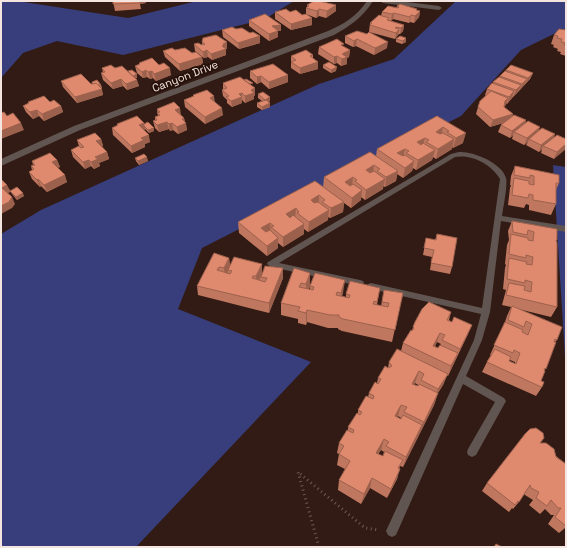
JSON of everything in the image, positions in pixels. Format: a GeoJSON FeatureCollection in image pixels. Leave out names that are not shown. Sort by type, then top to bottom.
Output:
{"type":"FeatureCollection","features":[{"type":"Feature","properties":{"kind":"street","name":"Canyon Drive"},"geometry":{"type":"LineString","coordinates":[[1,163],[71,130],[332,33],[353,21],[365,11],[370,1]]}},
{"type":"Feature","properties":{"kind":"street"},"geometry":{"type":"LineString","coordinates":[[383,1],[439,8]]}},
{"type":"Feature","properties":{"kind":"lane"},"geometry":{"type":"LineString","coordinates":[[392,531],[478,340],[486,312],[503,179],[500,173],[476,156],[468,154],[453,155],[271,264],[486,312]]}},
{"type":"Feature","properties":{"kind":"lane"},"geometry":{"type":"LineString","coordinates":[[498,218],[566,228]]}},
{"type":"Feature","properties":{"kind":"lane"},"geometry":{"type":"LineString","coordinates":[[461,378],[501,401],[472,452]]}},
{"type":"Feature","properties":{"kind":"path"},"geometry":{"type":"LineString","coordinates":[[319,547],[298,472],[364,528],[392,531]]}},
{"type":"Feature","properties":{"kind":"shaded area"},"geometry":{"type":"Polygon","coordinates":[[[1,1],[17,1],[128,18],[197,1],[294,1],[265,19],[123,55],[57,41],[23,53],[1,78],[1,1]]]}},
{"type":"Feature","properties":{"kind":"shaded area"},"geometry":{"type":"Polygon","coordinates":[[[456,1],[566,1],[566,28],[521,50],[461,116],[202,248],[178,309],[311,362],[136,547],[1,547],[1,234],[41,210],[319,84],[394,59],[456,1]]]}},
{"type":"Feature","properties":{"kind":"shaded area"},"geometry":{"type":"Polygon","coordinates":[[[553,165],[566,167],[566,373],[553,165]]]}},
{"type":"Feature","properties":{"kind":"building"},"geometry":{"type":"Polygon","coordinates":[[[113,1],[140,1],[140,3],[113,4],[113,1]]]}},
{"type":"Feature","properties":{"kind":"building"},"geometry":{"type":"Polygon","coordinates":[[[314,1],[336,5],[327,11],[319,9],[317,11],[306,8],[309,6],[307,5],[314,1]]]}},
{"type":"Feature","properties":{"kind":"building"},"geometry":{"type":"Polygon","coordinates":[[[400,4],[420,11],[415,16],[411,15],[410,17],[382,12],[388,6],[398,8],[399,7],[397,6],[400,4]]]}},
{"type":"Feature","properties":{"kind":"building"},"geometry":{"type":"Polygon","coordinates":[[[286,9],[290,12],[296,10],[302,15],[306,14],[312,18],[291,24],[275,12],[286,9]]]}},
{"type":"Feature","properties":{"kind":"building"},"geometry":{"type":"Polygon","coordinates":[[[265,14],[281,25],[272,26],[278,31],[269,34],[249,20],[265,14]]]}},
{"type":"Feature","properties":{"kind":"building"},"geometry":{"type":"Polygon","coordinates":[[[379,15],[389,18],[387,20],[404,25],[401,28],[395,28],[399,29],[396,33],[370,25],[372,23],[370,23],[379,15]]]}},
{"type":"Feature","properties":{"kind":"building"},"geometry":{"type":"Polygon","coordinates":[[[232,27],[236,29],[242,28],[250,33],[253,32],[260,36],[238,43],[222,30],[232,27]]]}},
{"type":"Feature","properties":{"kind":"building"},"geometry":{"type":"Polygon","coordinates":[[[559,29],[566,30],[566,45],[564,45],[565,43],[561,42],[562,39],[557,38],[558,36],[554,35],[559,29]]]}},
{"type":"Feature","properties":{"kind":"building"},"geometry":{"type":"Polygon","coordinates":[[[357,31],[367,34],[369,32],[388,42],[375,48],[357,39],[354,41],[345,36],[357,31]]]}},
{"type":"Feature","properties":{"kind":"building"},"geometry":{"type":"Polygon","coordinates":[[[216,35],[227,42],[222,46],[226,49],[211,54],[207,50],[203,52],[194,44],[205,44],[202,42],[203,38],[216,35]]]}},
{"type":"Feature","properties":{"kind":"building"},"geometry":{"type":"Polygon","coordinates":[[[400,36],[406,38],[403,41],[396,39],[400,36]]]}},
{"type":"Feature","properties":{"kind":"building"},"geometry":{"type":"Polygon","coordinates":[[[337,39],[344,44],[341,45],[350,50],[342,54],[347,57],[342,59],[337,56],[334,57],[319,47],[337,39]]]}},
{"type":"Feature","properties":{"kind":"building"},"geometry":{"type":"Polygon","coordinates":[[[172,48],[175,50],[185,48],[192,53],[196,52],[202,57],[179,64],[163,51],[172,48]]]}},
{"type":"Feature","properties":{"kind":"building"},"geometry":{"type":"Polygon","coordinates":[[[306,50],[313,55],[310,56],[318,62],[300,68],[291,62],[296,60],[291,56],[306,50]]]}},
{"type":"Feature","properties":{"kind":"building"},"geometry":{"type":"Polygon","coordinates":[[[152,58],[159,65],[164,63],[170,68],[154,74],[152,71],[148,72],[146,70],[142,72],[135,66],[152,58]]]}},
{"type":"Feature","properties":{"kind":"building"},"geometry":{"type":"Polygon","coordinates":[[[329,62],[337,67],[331,70],[323,65],[329,62]]]}},
{"type":"Feature","properties":{"kind":"building"},"geometry":{"type":"Polygon","coordinates":[[[273,64],[288,75],[269,82],[261,76],[257,77],[250,71],[273,64]]]}},
{"type":"Feature","properties":{"kind":"building"},"geometry":{"type":"Polygon","coordinates":[[[111,65],[115,68],[122,66],[137,80],[126,84],[121,79],[111,83],[101,73],[105,72],[102,68],[111,65]]]}},
{"type":"Feature","properties":{"kind":"building"},"geometry":{"type":"Polygon","coordinates":[[[511,65],[533,73],[528,78],[506,70],[511,65]]]}},
{"type":"Feature","properties":{"kind":"building"},"geometry":{"type":"Polygon","coordinates":[[[132,70],[137,74],[133,76],[128,71],[132,70]]]}},
{"type":"Feature","properties":{"kind":"building"},"geometry":{"type":"Polygon","coordinates":[[[505,71],[527,79],[522,84],[500,76],[505,71]]]}},
{"type":"Feature","properties":{"kind":"building"},"geometry":{"type":"Polygon","coordinates":[[[81,74],[91,84],[96,83],[102,89],[75,97],[61,81],[81,74]]]}},
{"type":"Feature","properties":{"kind":"building"},"geometry":{"type":"Polygon","coordinates":[[[240,77],[255,88],[251,90],[254,93],[245,96],[242,93],[239,94],[242,97],[231,101],[226,97],[229,96],[222,90],[227,88],[223,83],[240,77]]]}},
{"type":"Feature","properties":{"kind":"building"},"geometry":{"type":"Polygon","coordinates":[[[499,77],[521,85],[516,90],[493,82],[499,77]]]}},
{"type":"Feature","properties":{"kind":"building"},"geometry":{"type":"Polygon","coordinates":[[[246,79],[253,83],[250,84],[244,80],[246,79]]]}},
{"type":"Feature","properties":{"kind":"building"},"geometry":{"type":"Polygon","coordinates":[[[97,80],[101,85],[96,83],[93,84],[92,82],[97,80]]]}},
{"type":"Feature","properties":{"kind":"building"},"geometry":{"type":"Polygon","coordinates":[[[492,83],[514,91],[509,97],[487,89],[492,83]]]}},
{"type":"Feature","properties":{"kind":"building"},"geometry":{"type":"Polygon","coordinates":[[[207,90],[214,96],[210,98],[222,108],[205,117],[184,100],[207,90]]]}},
{"type":"Feature","properties":{"kind":"building"},"geometry":{"type":"Polygon","coordinates":[[[491,91],[508,98],[505,101],[504,107],[513,114],[493,120],[478,107],[480,101],[491,91]]]}},
{"type":"Feature","properties":{"kind":"building"},"geometry":{"type":"Polygon","coordinates":[[[263,92],[270,97],[265,100],[258,94],[263,92]]]}},
{"type":"Feature","properties":{"kind":"building"},"geometry":{"type":"Polygon","coordinates":[[[44,96],[50,102],[54,100],[61,106],[42,114],[37,110],[30,112],[23,106],[29,103],[28,102],[44,96]]]}},
{"type":"Feature","properties":{"kind":"building"},"geometry":{"type":"Polygon","coordinates":[[[266,100],[270,103],[262,107],[257,103],[266,100]]]}},
{"type":"Feature","properties":{"kind":"building"},"geometry":{"type":"Polygon","coordinates":[[[174,102],[180,108],[175,110],[184,118],[182,119],[186,123],[177,127],[172,123],[169,124],[167,122],[157,125],[153,121],[157,120],[155,117],[160,115],[157,113],[160,112],[157,109],[174,102]]]}},
{"type":"Feature","properties":{"kind":"building"},"geometry":{"type":"Polygon","coordinates":[[[4,112],[7,116],[13,113],[21,123],[1,131],[1,113],[4,112]]]}},
{"type":"Feature","properties":{"kind":"building"},"geometry":{"type":"Polygon","coordinates":[[[514,115],[526,120],[512,131],[501,125],[514,115]]]}},
{"type":"Feature","properties":{"kind":"building"},"geometry":{"type":"Polygon","coordinates":[[[137,116],[144,123],[139,125],[149,135],[141,138],[144,140],[131,146],[112,128],[118,125],[117,124],[137,116]]]}},
{"type":"Feature","properties":{"kind":"building"},"geometry":{"type":"Polygon","coordinates":[[[437,116],[466,133],[456,138],[447,132],[449,131],[443,127],[436,132],[440,134],[443,133],[454,139],[438,149],[426,142],[429,140],[425,138],[417,142],[421,145],[423,143],[435,150],[418,160],[406,153],[409,151],[405,149],[397,153],[403,156],[405,155],[414,161],[405,168],[377,149],[437,116]]]}},
{"type":"Feature","properties":{"kind":"building"},"geometry":{"type":"Polygon","coordinates":[[[528,121],[540,127],[527,138],[514,132],[528,121]]]}},
{"type":"Feature","properties":{"kind":"building"},"geometry":{"type":"Polygon","coordinates":[[[148,122],[154,128],[148,130],[144,126],[144,124],[148,122]]]}},
{"type":"Feature","properties":{"kind":"building"},"geometry":{"type":"Polygon","coordinates":[[[542,128],[555,134],[541,145],[529,139],[542,128]]]}},
{"type":"Feature","properties":{"kind":"building"},"geometry":{"type":"Polygon","coordinates":[[[95,133],[101,139],[96,141],[107,152],[95,157],[98,159],[91,162],[89,160],[83,162],[71,150],[79,146],[81,148],[84,147],[77,140],[95,133]]]}},
{"type":"Feature","properties":{"kind":"building"},"geometry":{"type":"Polygon","coordinates":[[[557,135],[566,139],[566,144],[557,152],[543,146],[557,135]]]}},
{"type":"Feature","properties":{"kind":"building"},"geometry":{"type":"Polygon","coordinates":[[[370,152],[398,171],[386,177],[377,171],[380,169],[374,165],[366,170],[370,173],[374,171],[385,179],[366,190],[355,181],[357,180],[353,177],[345,182],[350,186],[353,184],[362,190],[352,198],[324,177],[370,152]]]}},
{"type":"Feature","properties":{"kind":"building"},"geometry":{"type":"Polygon","coordinates":[[[50,153],[57,160],[52,162],[65,175],[44,185],[29,172],[34,169],[31,166],[35,165],[32,161],[50,153]]]}},
{"type":"Feature","properties":{"kind":"building"},"geometry":{"type":"Polygon","coordinates":[[[144,154],[147,157],[138,161],[135,158],[144,154]]]}},
{"type":"Feature","properties":{"kind":"building"},"geometry":{"type":"Polygon","coordinates":[[[515,166],[559,175],[559,183],[556,183],[556,204],[533,200],[533,195],[529,194],[528,198],[512,195],[514,178],[529,181],[529,184],[534,185],[534,176],[530,175],[530,178],[514,175],[515,166]]]}},
{"type":"Feature","properties":{"kind":"building"},"geometry":{"type":"Polygon","coordinates":[[[1,179],[7,185],[2,188],[12,197],[9,202],[1,206],[1,179]]]}},
{"type":"Feature","properties":{"kind":"building"},"geometry":{"type":"Polygon","coordinates":[[[315,181],[344,202],[331,208],[322,202],[325,200],[319,195],[311,200],[314,203],[318,202],[329,210],[309,222],[297,213],[299,212],[296,208],[286,214],[290,218],[293,215],[304,224],[283,237],[271,227],[274,226],[270,223],[261,228],[266,232],[270,230],[278,238],[267,246],[238,222],[315,181]]]}},
{"type":"Feature","properties":{"kind":"building"},"geometry":{"type":"Polygon","coordinates":[[[17,187],[23,193],[16,197],[10,191],[17,187]]]}},
{"type":"Feature","properties":{"kind":"building"},"geometry":{"type":"Polygon","coordinates":[[[512,221],[557,229],[557,307],[506,295],[509,283],[525,286],[524,290],[531,292],[532,282],[525,280],[525,283],[507,279],[509,258],[527,262],[526,264],[532,265],[533,257],[526,255],[526,258],[509,254],[511,234],[528,238],[528,240],[533,241],[534,232],[528,230],[527,235],[513,232],[512,221]]]}},
{"type":"Feature","properties":{"kind":"building"},"geometry":{"type":"Polygon","coordinates":[[[437,234],[457,238],[452,267],[431,263],[434,250],[424,248],[426,238],[436,240],[437,234]]]}},
{"type":"Feature","properties":{"kind":"building"},"geometry":{"type":"Polygon","coordinates":[[[214,253],[229,258],[224,268],[219,267],[217,270],[230,274],[232,271],[228,270],[234,257],[262,264],[256,276],[253,276],[252,278],[265,282],[267,278],[261,277],[265,266],[283,268],[269,303],[197,286],[214,253]]]}},
{"type":"Feature","properties":{"kind":"building"},"geometry":{"type":"Polygon","coordinates":[[[294,268],[310,273],[306,284],[301,283],[299,287],[313,290],[314,287],[310,286],[315,273],[345,280],[341,293],[337,292],[336,295],[349,298],[350,295],[346,294],[350,281],[380,288],[377,302],[374,301],[373,304],[388,307],[389,303],[382,302],[384,290],[403,293],[395,330],[343,319],[339,317],[339,315],[330,315],[307,310],[306,313],[298,311],[300,307],[281,303],[294,268]]]}},
{"type":"Feature","properties":{"kind":"building"},"geometry":{"type":"Polygon","coordinates":[[[429,302],[451,312],[447,320],[452,322],[454,317],[472,325],[460,349],[442,340],[445,335],[440,333],[433,346],[438,348],[440,345],[458,353],[451,366],[403,343],[411,330],[412,331],[414,328],[415,322],[422,309],[429,302]]]}},
{"type":"Feature","properties":{"kind":"building"},"geometry":{"type":"Polygon","coordinates":[[[512,306],[562,327],[557,340],[555,339],[554,342],[556,342],[546,369],[545,368],[544,370],[545,371],[541,381],[544,382],[542,387],[487,362],[495,349],[511,357],[509,361],[516,364],[520,353],[514,350],[513,353],[494,345],[505,322],[523,330],[522,332],[528,335],[532,324],[526,321],[524,327],[508,320],[512,306]]]}},
{"type":"Feature","properties":{"kind":"building"},"geometry":{"type":"Polygon","coordinates":[[[397,349],[448,374],[438,389],[421,380],[424,374],[419,371],[412,384],[418,386],[419,384],[438,393],[424,422],[404,412],[407,407],[401,405],[395,416],[401,419],[403,415],[422,425],[406,457],[386,446],[389,442],[384,439],[376,453],[383,456],[385,451],[403,460],[398,468],[400,469],[391,489],[372,478],[364,494],[339,480],[350,461],[339,454],[344,446],[339,443],[347,430],[353,433],[354,430],[348,427],[357,413],[360,415],[362,412],[358,410],[366,396],[373,399],[374,396],[369,393],[375,382],[378,384],[381,379],[378,378],[385,366],[388,368],[392,366],[389,362],[397,349]]]}},
{"type":"Feature","properties":{"kind":"building"},"geometry":{"type":"Polygon","coordinates":[[[536,428],[543,433],[544,438],[540,443],[546,443],[554,449],[556,457],[566,464],[566,526],[555,517],[561,508],[558,508],[551,500],[547,506],[536,498],[539,492],[531,488],[530,485],[519,502],[518,501],[515,505],[487,483],[525,434],[530,429],[536,428]]]}},
{"type":"Feature","properties":{"kind":"building"},"geometry":{"type":"Polygon","coordinates":[[[496,544],[502,547],[494,547],[496,544]]]}}]}
